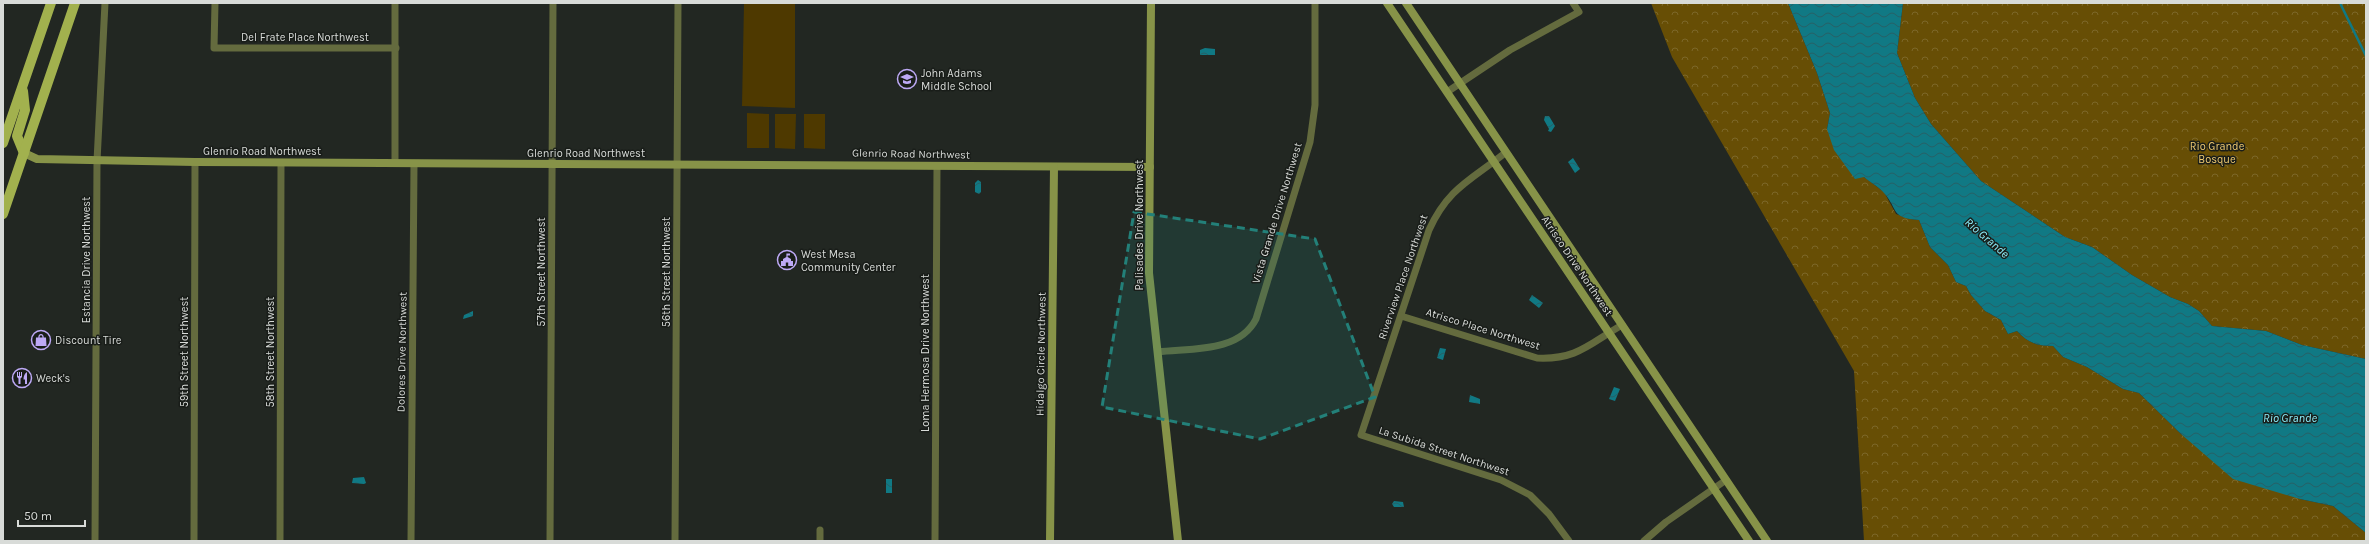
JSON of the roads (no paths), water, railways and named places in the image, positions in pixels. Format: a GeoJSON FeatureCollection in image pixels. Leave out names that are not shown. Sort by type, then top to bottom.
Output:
{"type":"FeatureCollection","features":[{"type":"Feature","properties":{"kind":"main road"},"geometry":{"type":"LineString","coordinates":[[3,143],[51,3]]}},
{"type":"Feature","properties":{"kind":"main road"},"geometry":{"type":"LineString","coordinates":[[3,214],[76,3]]}},
{"type":"Feature","properties":{"kind":"main road"},"geometry":{"type":"LineString","coordinates":[[22,89],[25,110],[17,136],[24,153]]}},
{"type":"Feature","properties":{"kind":"street","name":"Estancia Drive Northwest"},"geometry":{"type":"LineString","coordinates":[[95,541],[97,161],[105,3]]}},
{"type":"Feature","properties":{"kind":"street","name":"Del Frate Place Northwest"},"geometry":{"type":"LineString","coordinates":[[215,3],[214,48],[396,48]]}},
{"type":"Feature","properties":{"kind":"street"},"geometry":{"type":"LineString","coordinates":[[395,3],[395,163]]}},
{"type":"Feature","properties":{"kind":"street","name":"57th Street Northwest"},"geometry":{"type":"LineString","coordinates":[[550,541],[553,3]]}},
{"type":"Feature","properties":{"kind":"street","name":"56th Street Northwest"},"geometry":{"type":"LineString","coordinates":[[675,541],[678,3]]}},
{"type":"Feature","properties":{"kind":"street","name":"Palisades Drive Northwest"},"geometry":{"type":"LineString","coordinates":[[1151,3],[1149,273],[1178,541]]}},
{"type":"Feature","properties":{"kind":"street","name":"Vista Grande Drive Northwest"},"geometry":{"type":"LineString","coordinates":[[1158,352],[1226,344],[1245,334],[1256,319],[1310,142],[1315,105],[1315,3]]}},
{"type":"Feature","properties":{"kind":"street","name":"Atrisco Drive Northwest"},"geometry":{"type":"LineString","coordinates":[[1406,3],[1505,153],[1767,541]]}},
{"type":"Feature","properties":{"kind":"street"},"geometry":{"type":"LineString","coordinates":[[1448,92],[1510,50],[1579,12],[1573,3]]}},
{"type":"Feature","properties":{"kind":"street","name":"Atrisco Drive Northwest"},"geometry":{"type":"LineString","coordinates":[[1390,4],[1608,333],[1749,541]]}},
{"type":"Feature","properties":{"kind":"street","name":"Glenrio Road Northwest"},"geometry":{"type":"LineString","coordinates":[[24,153],[37,160],[97,161],[1150,167]]}},
{"type":"Feature","properties":{"kind":"street","name":"Riverview Place Northwest"},"geometry":{"type":"LineString","coordinates":[[1361,435],[1429,230],[1436,214],[1452,192],[1505,153]]}},
{"type":"Feature","properties":{"kind":"street","name":"59th Street Northwest"},"geometry":{"type":"LineString","coordinates":[[194,162],[194,541]]}},
{"type":"Feature","properties":{"kind":"street","name":"58th Street Northwest"},"geometry":{"type":"LineString","coordinates":[[280,541],[281,163]]}},
{"type":"Feature","properties":{"kind":"street","name":"Dolores Drive Northwest"},"geometry":{"type":"LineString","coordinates":[[411,541],[414,164]]}},
{"type":"Feature","properties":{"kind":"street","name":"Loma Hermosa Drive Northwest"},"geometry":{"type":"LineString","coordinates":[[935,541],[937,166]]}},
{"type":"Feature","properties":{"kind":"street","name":"Hidalgo Circle Northwest"},"geometry":{"type":"LineString","coordinates":[[1050,541],[1054,167]]}},
{"type":"Feature","properties":{"kind":"street","name":"Atrisco Place Northwest"},"geometry":{"type":"LineString","coordinates":[[1401,316],[1537,358],[1556,359],[1574,355],[1622,325]]}},
{"type":"Feature","properties":{"kind":"street","name":"La Subida Street Northwest"},"geometry":{"type":"LineString","coordinates":[[1361,435],[1501,480],[1530,495],[1549,514],[1569,541]]}},
{"type":"Feature","properties":{"kind":"street"},"geometry":{"type":"LineString","coordinates":[[1644,541],[1666,522],[1726,480]]}},
{"type":"Feature","properties":{"kind":"street"},"geometry":{"type":"LineString","coordinates":[[820,530],[820,541]]}},
{"type":"Feature","properties":{"kind":"water","name":"Rio Grande"},"geometry":{"type":"Polygon","coordinates":[[[1788,3],[1903,3],[1897,53],[1915,98],[1931,124],[1981,181],[2065,237],[2092,247],[2132,275],[2170,297],[2188,304],[2199,311],[2212,326],[2266,331],[2302,345],[2366,359],[2366,533],[2333,506],[2300,499],[2233,479],[2181,434],[2139,393],[2123,389],[2087,367],[2063,357],[2053,346],[2033,343],[2017,331],[2008,334],[2001,320],[1985,311],[1971,295],[1966,286],[1956,282],[1948,265],[1930,247],[1919,220],[1910,219],[1899,215],[1889,199],[1880,189],[1864,177],[1855,179],[1834,150],[1827,129],[1830,113],[1817,73],[1788,3]]]}},
{"type":"Feature","properties":{"kind":"water"},"geometry":{"type":"Polygon","coordinates":[[[1205,48],[1215,49],[1215,55],[1200,55],[1200,50],[1205,48]]]}},
{"type":"Feature","properties":{"kind":"water"},"geometry":{"type":"Polygon","coordinates":[[[1545,116],[1549,116],[1555,126],[1551,132],[1548,131],[1549,129],[1544,120],[1545,116]]]}},
{"type":"Feature","properties":{"kind":"water"},"geometry":{"type":"Polygon","coordinates":[[[1573,158],[1580,169],[1575,173],[1568,162],[1573,158]]]}},
{"type":"Feature","properties":{"kind":"water"},"geometry":{"type":"Polygon","coordinates":[[[978,180],[981,182],[981,192],[979,194],[975,192],[975,183],[978,180]]]}},
{"type":"Feature","properties":{"kind":"water"},"geometry":{"type":"Polygon","coordinates":[[[1532,295],[1543,303],[1539,308],[1529,300],[1532,295]]]}},
{"type":"Feature","properties":{"kind":"water"},"geometry":{"type":"Polygon","coordinates":[[[473,311],[473,316],[463,319],[464,315],[473,311]]]}},
{"type":"Feature","properties":{"kind":"water"},"geometry":{"type":"Polygon","coordinates":[[[1440,348],[1446,349],[1443,360],[1437,358],[1440,348]]]}},
{"type":"Feature","properties":{"kind":"water"},"geometry":{"type":"Polygon","coordinates":[[[1614,387],[1620,389],[1615,401],[1609,399],[1614,387]]]}},
{"type":"Feature","properties":{"kind":"water"},"geometry":{"type":"Polygon","coordinates":[[[1470,395],[1480,399],[1480,404],[1469,402],[1470,395]]]}},
{"type":"Feature","properties":{"kind":"water"},"geometry":{"type":"Polygon","coordinates":[[[364,477],[366,483],[364,484],[352,483],[353,478],[364,477]]]}},
{"type":"Feature","properties":{"kind":"water"},"geometry":{"type":"Polygon","coordinates":[[[886,479],[892,479],[892,493],[886,493],[886,479]]]}},
{"type":"Feature","properties":{"kind":"water"},"geometry":{"type":"Polygon","coordinates":[[[1394,501],[1403,502],[1404,507],[1394,507],[1392,504],[1394,501]]]}},
{"type":"Feature","properties":{"kind":"waterway"},"geometry":{"type":"LineString","coordinates":[[2340,3],[2366,56]]}},
{"type":"Feature","properties":{"kind":"place","name":"John Adams Middle School"},"geometry":{"type":"Point","coordinates":[907,79]}},
{"type":"Feature","properties":{"kind":"place","name":"West Mesa Community Center"},"geometry":{"type":"Point","coordinates":[787,260]}},
{"type":"Feature","properties":{"kind":"place","name":"Discount Tire"},"geometry":{"type":"Point","coordinates":[41,340]}},
{"type":"Feature","properties":{"kind":"place","name":"Weck's"},"geometry":{"type":"Point","coordinates":[22,378]}},
{"type":"Feature","properties":{"kind":"park label","name":"Rio Grande Bosque"},"geometry":{"type":"Point","coordinates":[2217,152]}}]}
